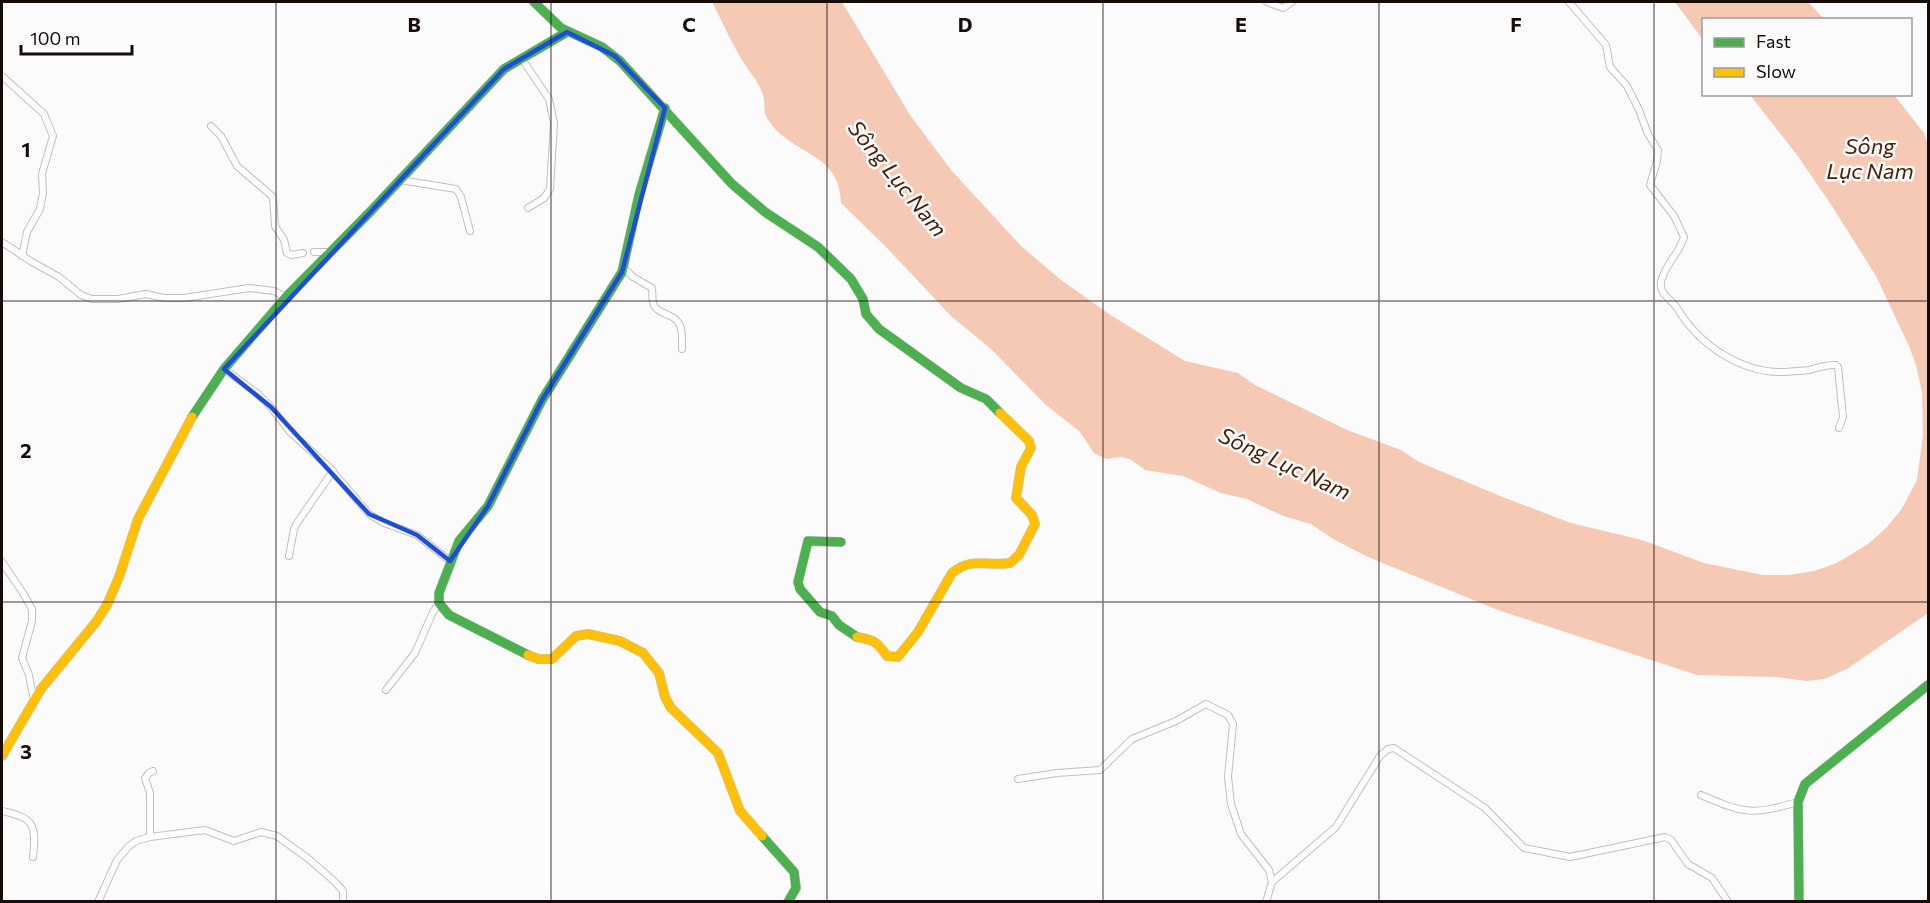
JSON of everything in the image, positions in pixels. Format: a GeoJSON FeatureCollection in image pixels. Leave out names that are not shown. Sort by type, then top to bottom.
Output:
{"type":"FeatureCollection","features":[{"type":"Feature","properties":{"kind":"street"},"geometry":{"type":"LineString","coordinates":[[534,2],[556,25],[609,52],[665,108],[732,184],[765,212],[818,247],[851,279],[863,299],[866,314],[879,329],[961,388],[986,399],[1031,443],[1029,453],[1021,467],[1016,498],[1017,502],[1027,509],[1033,518],[1034,526],[1016,560],[1005,565],[971,562],[955,570],[948,577],[921,627],[898,657],[887,656],[878,642],[857,637],[839,625],[832,616],[820,612],[801,589],[799,580],[808,541],[842,542]]}},
{"type":"Feature","properties":{"kind":"street"},"geometry":{"type":"LineString","coordinates":[[1267,2],[1283,8],[1292,2]]}},
{"type":"Feature","properties":{"kind":"street"},"geometry":{"type":"LineString","coordinates":[[1569,2],[1606,45],[1610,67],[1627,86],[1648,134],[1658,150],[1650,185],[1655,194],[1669,208],[1684,237],[1663,275],[1662,292],[1675,305],[1687,325],[1706,344],[1741,363],[1774,372],[1808,370],[1836,365],[1843,417],[1839,428]]}},
{"type":"Feature","properties":{"kind":"street"},"geometry":{"type":"LineString","coordinates":[[2,756],[34,701],[59,665],[102,614],[112,595],[132,532],[147,501],[194,414],[224,369],[286,297],[504,69],[567,32]]}},
{"type":"Feature","properties":{"kind":"street"},"geometry":{"type":"LineString","coordinates":[[522,59],[549,99],[554,123],[550,189],[544,198],[528,208]]}},
{"type":"Feature","properties":{"kind":"street"},"geometry":{"type":"LineString","coordinates":[[2,76],[44,114],[54,136],[42,174],[43,193],[40,209],[27,232],[22,256]]}},
{"type":"Feature","properties":{"kind":"street"},"geometry":{"type":"LineString","coordinates":[[386,690],[411,659],[439,603],[439,592],[459,541],[488,506],[532,417],[623,267],[639,195],[665,108]]}},
{"type":"Feature","properties":{"kind":"street"},"geometry":{"type":"LineString","coordinates":[[212,126],[221,136],[237,166],[273,197],[275,226],[284,240],[287,253],[303,254]]}},
{"type":"Feature","properties":{"kind":"street"},"geometry":{"type":"LineString","coordinates":[[400,180],[456,189],[461,197],[470,231]]}},
{"type":"Feature","properties":{"kind":"street"},"geometry":{"type":"LineString","coordinates":[[2,242],[59,277],[81,295],[92,299],[118,299],[146,294],[164,298],[184,298],[249,288],[274,291],[286,297]]}},
{"type":"Feature","properties":{"kind":"street"},"geometry":{"type":"LineString","coordinates":[[314,252],[331,252]]}},
{"type":"Feature","properties":{"kind":"street"},"geometry":{"type":"LineString","coordinates":[[623,267],[652,288],[653,305],[656,309],[680,323],[682,349]]}},
{"type":"Feature","properties":{"kind":"street"},"geometry":{"type":"LineString","coordinates":[[224,369],[271,406],[290,432],[333,471],[373,517],[417,535],[450,561]]}},
{"type":"Feature","properties":{"kind":"street"},"geometry":{"type":"LineString","coordinates":[[289,556],[297,523],[333,471]]}},
{"type":"Feature","properties":{"kind":"street"},"geometry":{"type":"LineString","coordinates":[[2,562],[32,609],[32,621],[22,658],[29,675],[34,701]]}},
{"type":"Feature","properties":{"kind":"street"},"geometry":{"type":"LineString","coordinates":[[439,603],[449,615],[488,637],[538,659],[552,659],[576,636],[583,634],[620,641],[643,653],[657,670],[665,697],[671,708],[718,753],[740,810],[794,872],[796,888],[789,901]]}},
{"type":"Feature","properties":{"kind":"street"},"geometry":{"type":"LineString","coordinates":[[1799,902],[1798,802],[1801,792],[1809,780],[1834,759],[1929,686]]}},
{"type":"Feature","properties":{"kind":"street"},"geometry":{"type":"LineString","coordinates":[[1018,779],[1100,770],[1132,739],[1176,722],[1206,705],[1228,715],[1233,724],[1228,777],[1231,804],[1241,834],[1266,865],[1272,882]]}},
{"type":"Feature","properties":{"kind":"street"},"geometry":{"type":"LineString","coordinates":[[1266,902],[1272,882],[1336,827],[1383,752],[1394,748],[1481,805],[1524,848],[1570,857],[1665,837],[1671,840],[1685,861],[1712,878],[1728,902]]}},
{"type":"Feature","properties":{"kind":"street"},"geometry":{"type":"LineString","coordinates":[[150,837],[150,793],[145,778],[153,771]]}},
{"type":"Feature","properties":{"kind":"street"},"geometry":{"type":"LineString","coordinates":[[1701,795],[1739,811],[1748,812],[1798,802]]}},
{"type":"Feature","properties":{"kind":"street"},"geometry":{"type":"LineString","coordinates":[[2,811],[28,819],[34,837],[33,856]]}},
{"type":"Feature","properties":{"kind":"street"},"geometry":{"type":"LineString","coordinates":[[98,902],[122,853],[136,841],[206,830],[234,841],[261,832],[272,834],[310,860],[336,882],[343,891],[343,902]]}},
{"type":"Feature","properties":{"kind":"highlighted area"},"geometry":{"type":"Polygon","coordinates":[[[567,32],[615,56],[665,108],[622,272],[542,400],[488,506],[450,561],[417,535],[369,514],[271,407],[224,369],[504,69],[567,32]]]}},
{"type":"Feature","properties":{"kind":"water","name":"Sông Lục Nam"},"geometry":{"type":"Polygon","coordinates":[[[712,2],[842,2],[910,115],[951,170],[1021,246],[1061,280],[1112,316],[1185,361],[1238,373],[1255,385],[1347,430],[1401,450],[1419,462],[1505,498],[1571,523],[1642,540],[1704,563],[1763,575],[1789,575],[1814,571],[1837,563],[1868,544],[1886,528],[1901,510],[1917,480],[1923,435],[1922,392],[1909,346],[1876,276],[1797,155],[1751,96],[1895,96],[1924,133],[1928,144],[1928,613],[1847,669],[1824,679],[1807,681],[1777,677],[1697,675],[1498,610],[1368,557],[1333,539],[1311,524],[1283,516],[1247,499],[1221,493],[1183,476],[1145,470],[1130,459],[1121,457],[1106,459],[1094,453],[1080,432],[1045,404],[991,349],[951,316],[841,203],[839,186],[833,174],[814,156],[779,132],[769,121],[761,90],[735,49],[712,2]]]}},
{"type":"Feature","properties":{"kind":"water"},"geometry":{"type":"Polygon","coordinates":[[[1675,2],[1808,2],[1823,18],[1702,18],[1702,39],[1675,2]]]}},
{"type":"Feature","properties":{"kind":"traffic: fast"},"geometry":{"type":"LineString","coordinates":[[534,2],[561,28],[602,47],[620,61],[732,184],[765,212],[818,247],[851,279],[863,299],[866,314],[879,329],[961,388],[986,399],[1000,413]]}},
{"type":"Feature","properties":{"kind":"traffic: fast"},"geometry":{"type":"LineString","coordinates":[[192,417],[224,369],[286,297],[370,212],[504,69],[567,32]]}},
{"type":"Feature","properties":{"kind":"traffic: fast"},"geometry":{"type":"LineString","coordinates":[[528,655],[449,615],[439,603],[439,593],[459,541],[488,506],[542,400],[622,272],[639,195],[665,108]]}},
{"type":"Feature","properties":{"kind":"traffic: fast"},"geometry":{"type":"LineString","coordinates":[[841,542],[808,541],[798,582],[800,589],[820,612],[832,616],[839,625],[857,637]]}},
{"type":"Feature","properties":{"kind":"traffic: fast"},"geometry":{"type":"LineString","coordinates":[[1799,902],[1798,802],[1805,784],[1928,685]]}},
{"type":"Feature","properties":{"kind":"traffic: fast"},"geometry":{"type":"LineString","coordinates":[[762,836],[794,872],[796,888],[788,902]]}},
{"type":"Feature","properties":{"kind":"traffic: slow"},"geometry":{"type":"LineString","coordinates":[[857,637],[875,642],[887,656],[898,657],[918,632],[952,573],[974,563],[1010,563],[1019,555],[1035,524],[1032,515],[1016,498],[1021,467],[1031,448],[1029,441],[1000,413]]}},
{"type":"Feature","properties":{"kind":"traffic: slow"},"geometry":{"type":"LineString","coordinates":[[2,756],[41,689],[96,622],[107,605],[138,519],[192,417]]}},
{"type":"Feature","properties":{"kind":"traffic: slow"},"geometry":{"type":"LineString","coordinates":[[528,655],[538,659],[552,659],[576,636],[588,634],[620,641],[643,653],[659,673],[665,697],[671,708],[718,753],[740,811],[762,836]]}}]}
